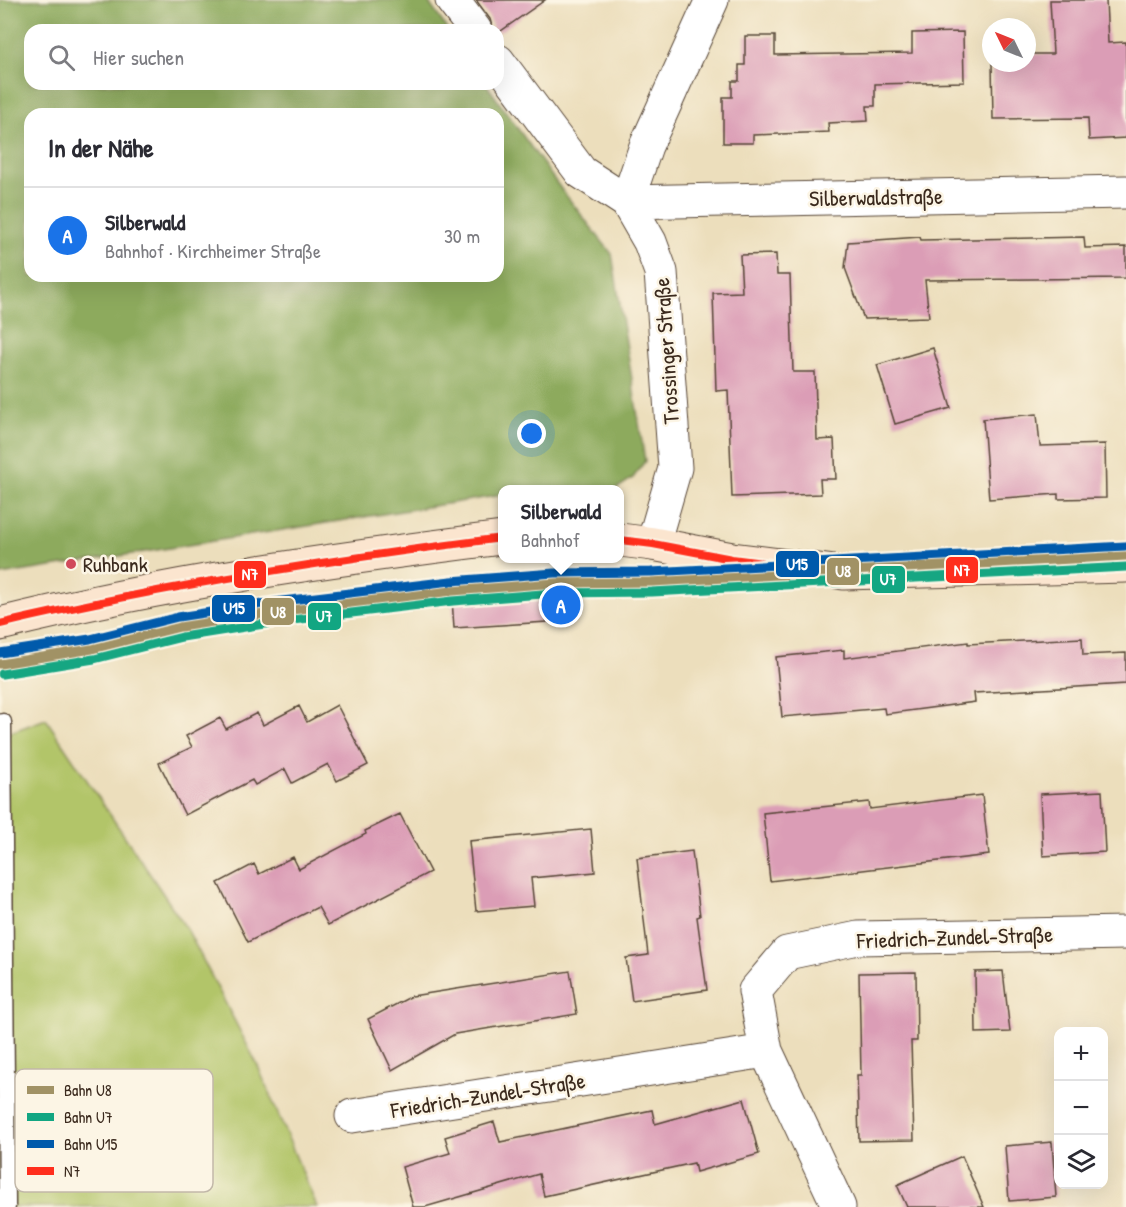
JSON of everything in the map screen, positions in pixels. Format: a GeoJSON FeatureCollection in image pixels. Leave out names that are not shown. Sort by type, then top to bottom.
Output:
{"type":"FeatureCollection","features":[{"type":"Feature","properties":{"kind":"main road"},"geometry":{"type":"LineString","coordinates":[[0,624],[76,605],[195,582],[353,556],[498,538]]}},
{"type":"Feature","properties":{"kind":"main road"},"geometry":{"type":"LineString","coordinates":[[624,540],[732,559],[843,573],[1126,566]]}},
{"type":"Feature","properties":{"kind":"street"},"geometry":{"type":"LineString","coordinates":[[452,0],[470,24]]}},
{"type":"Feature","properties":{"kind":"street"},"geometry":{"type":"LineString","coordinates":[[504,69],[581,172],[627,202],[646,146],[712,0]]}},
{"type":"Feature","properties":{"kind":"street","name":"Silberwaldstraße"},"geometry":{"type":"LineString","coordinates":[[627,202],[1126,192]]}},
{"type":"Feature","properties":{"kind":"street","name":"Trossinger Straße"},"geometry":{"type":"LineString","coordinates":[[627,202],[650,242],[661,272],[675,468],[653,544]]}},
{"type":"Feature","properties":{"kind":"street","name":"Friedrich-Zundel-Straße"},"geometry":{"type":"LineString","coordinates":[[839,1207],[766,1051],[755,991],[787,953],[858,938],[1126,933]]}},
{"type":"Feature","properties":{"kind":"street","name":"Friedrich-Zundel-Straße"},"geometry":{"type":"LineString","coordinates":[[352,1116],[766,1051]]}},
{"type":"Feature","properties":{"kind":"lane"},"geometry":{"type":"LineString","coordinates":[[3,722],[7,1207]]}},
{"type":"Feature","properties":{"kind":"green space"},"geometry":{"type":"Polygon","coordinates":[[[0,0],[427,0],[444,24],[24,24],[24,90],[490,90],[503,108],[24,108],[24,282],[504,282],[504,109],[561,189],[612,254],[645,461],[633,478],[622,485],[498,485],[498,496],[0,575],[0,0]]]}},
{"type":"Feature","properties":{"kind":"green space"},"geometry":{"type":"Polygon","coordinates":[[[46,719],[188,931],[257,1064],[317,1207],[0,1207],[0,736],[46,719]]]}},
{"type":"Feature","properties":{"kind":"building"},"geometry":{"type":"Polygon","coordinates":[[[476,0],[545,0],[504,29],[504,24],[491,24],[476,0]]]}},
{"type":"Feature","properties":{"kind":"building"},"geometry":{"type":"Polygon","coordinates":[[[1050,0],[1106,0],[1108,43],[1126,42],[1126,138],[1089,140],[1088,118],[993,119],[992,72],[1036,72],[1036,54],[1053,54],[1050,0]]]}},
{"type":"Feature","properties":{"kind":"building"},"geometry":{"type":"Polygon","coordinates":[[[963,32],[964,82],[875,84],[875,106],[867,106],[868,121],[828,123],[829,132],[753,135],[753,143],[723,143],[723,97],[732,97],[732,81],[739,81],[739,65],[745,65],[745,36],[775,36],[775,55],[912,53],[912,33],[963,32]]]}},
{"type":"Feature","properties":{"kind":"building"},"geometry":{"type":"Polygon","coordinates":[[[920,237],[921,240],[1084,237],[1085,248],[1126,247],[1126,278],[925,280],[929,317],[864,319],[845,268],[848,242],[920,237]]]}},
{"type":"Feature","properties":{"kind":"building"},"geometry":{"type":"Polygon","coordinates":[[[776,254],[777,275],[790,275],[793,372],[815,372],[817,440],[834,439],[836,479],[820,479],[821,494],[732,497],[728,390],[716,391],[713,293],[742,292],[740,255],[776,254]]]}},
{"type":"Feature","properties":{"kind":"building"},"geometry":{"type":"Polygon","coordinates":[[[933,348],[951,408],[895,424],[877,365],[933,348]]]}},
{"type":"Feature","properties":{"kind":"building"},"geometry":{"type":"Polygon","coordinates":[[[1037,414],[1040,446],[1105,444],[1106,498],[1058,499],[1058,494],[989,499],[983,419],[1037,414]]]}},
{"type":"Feature","properties":{"kind":"building"},"geometry":{"type":"Polygon","coordinates":[[[544,592],[547,622],[454,628],[452,599],[544,592]]]}},
{"type":"Feature","properties":{"kind":"building"},"geometry":{"type":"Polygon","coordinates":[[[1082,638],[1083,655],[1126,653],[1126,684],[974,693],[975,702],[885,714],[884,708],[782,717],[776,657],[844,650],[844,658],[968,642],[968,644],[1082,638]]]}},
{"type":"Feature","properties":{"kind":"building"},"geometry":{"type":"Polygon","coordinates":[[[337,705],[368,765],[337,781],[328,764],[292,783],[285,769],[255,785],[252,780],[185,815],[159,763],[192,747],[186,736],[220,718],[226,729],[257,713],[263,725],[299,706],[307,722],[337,705]]]}},
{"type":"Feature","properties":{"kind":"building"},"geometry":{"type":"Polygon","coordinates":[[[1102,791],[1105,852],[1043,856],[1040,794],[1102,791]]]}},
{"type":"Feature","properties":{"kind":"building"},"geometry":{"type":"Polygon","coordinates":[[[982,795],[989,855],[770,881],[763,813],[869,802],[870,809],[982,795]]]}},
{"type":"Feature","properties":{"kind":"building"},"geometry":{"type":"Polygon","coordinates":[[[400,814],[430,872],[328,925],[318,907],[248,942],[218,883],[254,864],[259,874],[293,857],[299,869],[366,834],[365,831],[400,814]]]}},
{"type":"Feature","properties":{"kind":"building"},"geometry":{"type":"Polygon","coordinates":[[[591,829],[595,872],[531,878],[534,906],[476,911],[469,841],[591,829]]]}},
{"type":"Feature","properties":{"kind":"building"},"geometry":{"type":"Polygon","coordinates":[[[692,851],[700,916],[697,917],[707,990],[632,1001],[626,958],[648,955],[637,858],[692,851]]]}},
{"type":"Feature","properties":{"kind":"building"},"geometry":{"type":"Polygon","coordinates":[[[570,971],[577,1014],[455,1034],[392,1070],[368,1019],[412,996],[570,971]]]}},
{"type":"Feature","properties":{"kind":"building"},"geometry":{"type":"Polygon","coordinates":[[[1003,971],[1010,1032],[976,1033],[975,972],[1003,971]]]}},
{"type":"Feature","properties":{"kind":"building"},"geometry":{"type":"Polygon","coordinates":[[[916,972],[917,1041],[911,1041],[914,1140],[859,1141],[857,1075],[861,1075],[859,973],[916,972]]]}},
{"type":"Feature","properties":{"kind":"building"},"geometry":{"type":"Polygon","coordinates":[[[744,1099],[759,1154],[696,1172],[694,1163],[544,1196],[539,1174],[425,1207],[413,1207],[402,1167],[450,1153],[445,1137],[494,1122],[500,1142],[652,1110],[655,1124],[744,1099]]]}},
{"type":"Feature","properties":{"kind":"building"},"geometry":{"type":"Polygon","coordinates":[[[1052,1142],[1056,1197],[1009,1201],[1005,1146],[1052,1142]]]}},
{"type":"Feature","properties":{"kind":"building"},"geometry":{"type":"Polygon","coordinates":[[[962,1156],[984,1207],[907,1207],[897,1185],[962,1156]]]}},
{"type":"Feature","properties":{"kind":"rail line","name":"U15"},"geometry":{"type":"LineString","coordinates":[[0,653],[90,639],[178,617],[282,601],[451,581],[554,573],[651,572],[1125,546]]}},
{"type":"Feature","properties":{"kind":"rail line","name":"U8"},"geometry":{"type":"LineString","coordinates":[[0,664],[92,649],[180,627],[283,611],[452,591],[555,583],[651,582],[1126,556]]}},
{"type":"Feature","properties":{"kind":"rail line","name":"U7"},"geometry":{"type":"LineString","coordinates":[[2,674],[94,659],[182,637],[284,621],[453,601],[555,593],[652,592],[1126,567]]}},
{"type":"Feature","properties":{"kind":"transit line","name":"N7"},"geometry":{"type":"LineString","coordinates":[[0,624],[125,597],[250,574],[498,539]]}},
{"type":"Feature","properties":{"kind":"transit line","name":"N7"},"geometry":{"type":"LineString","coordinates":[[624,540],[732,559],[843,573],[1126,566]]}},
{"type":"Feature","properties":{"kind":"place","name":"Ruhbank"},"geometry":{"type":"Point","coordinates":[71,564]}},
{"type":"Feature","properties":{"kind":"place","name":"Silberwald"},"geometry":{"type":"Point","coordinates":[561,605]}}]}
